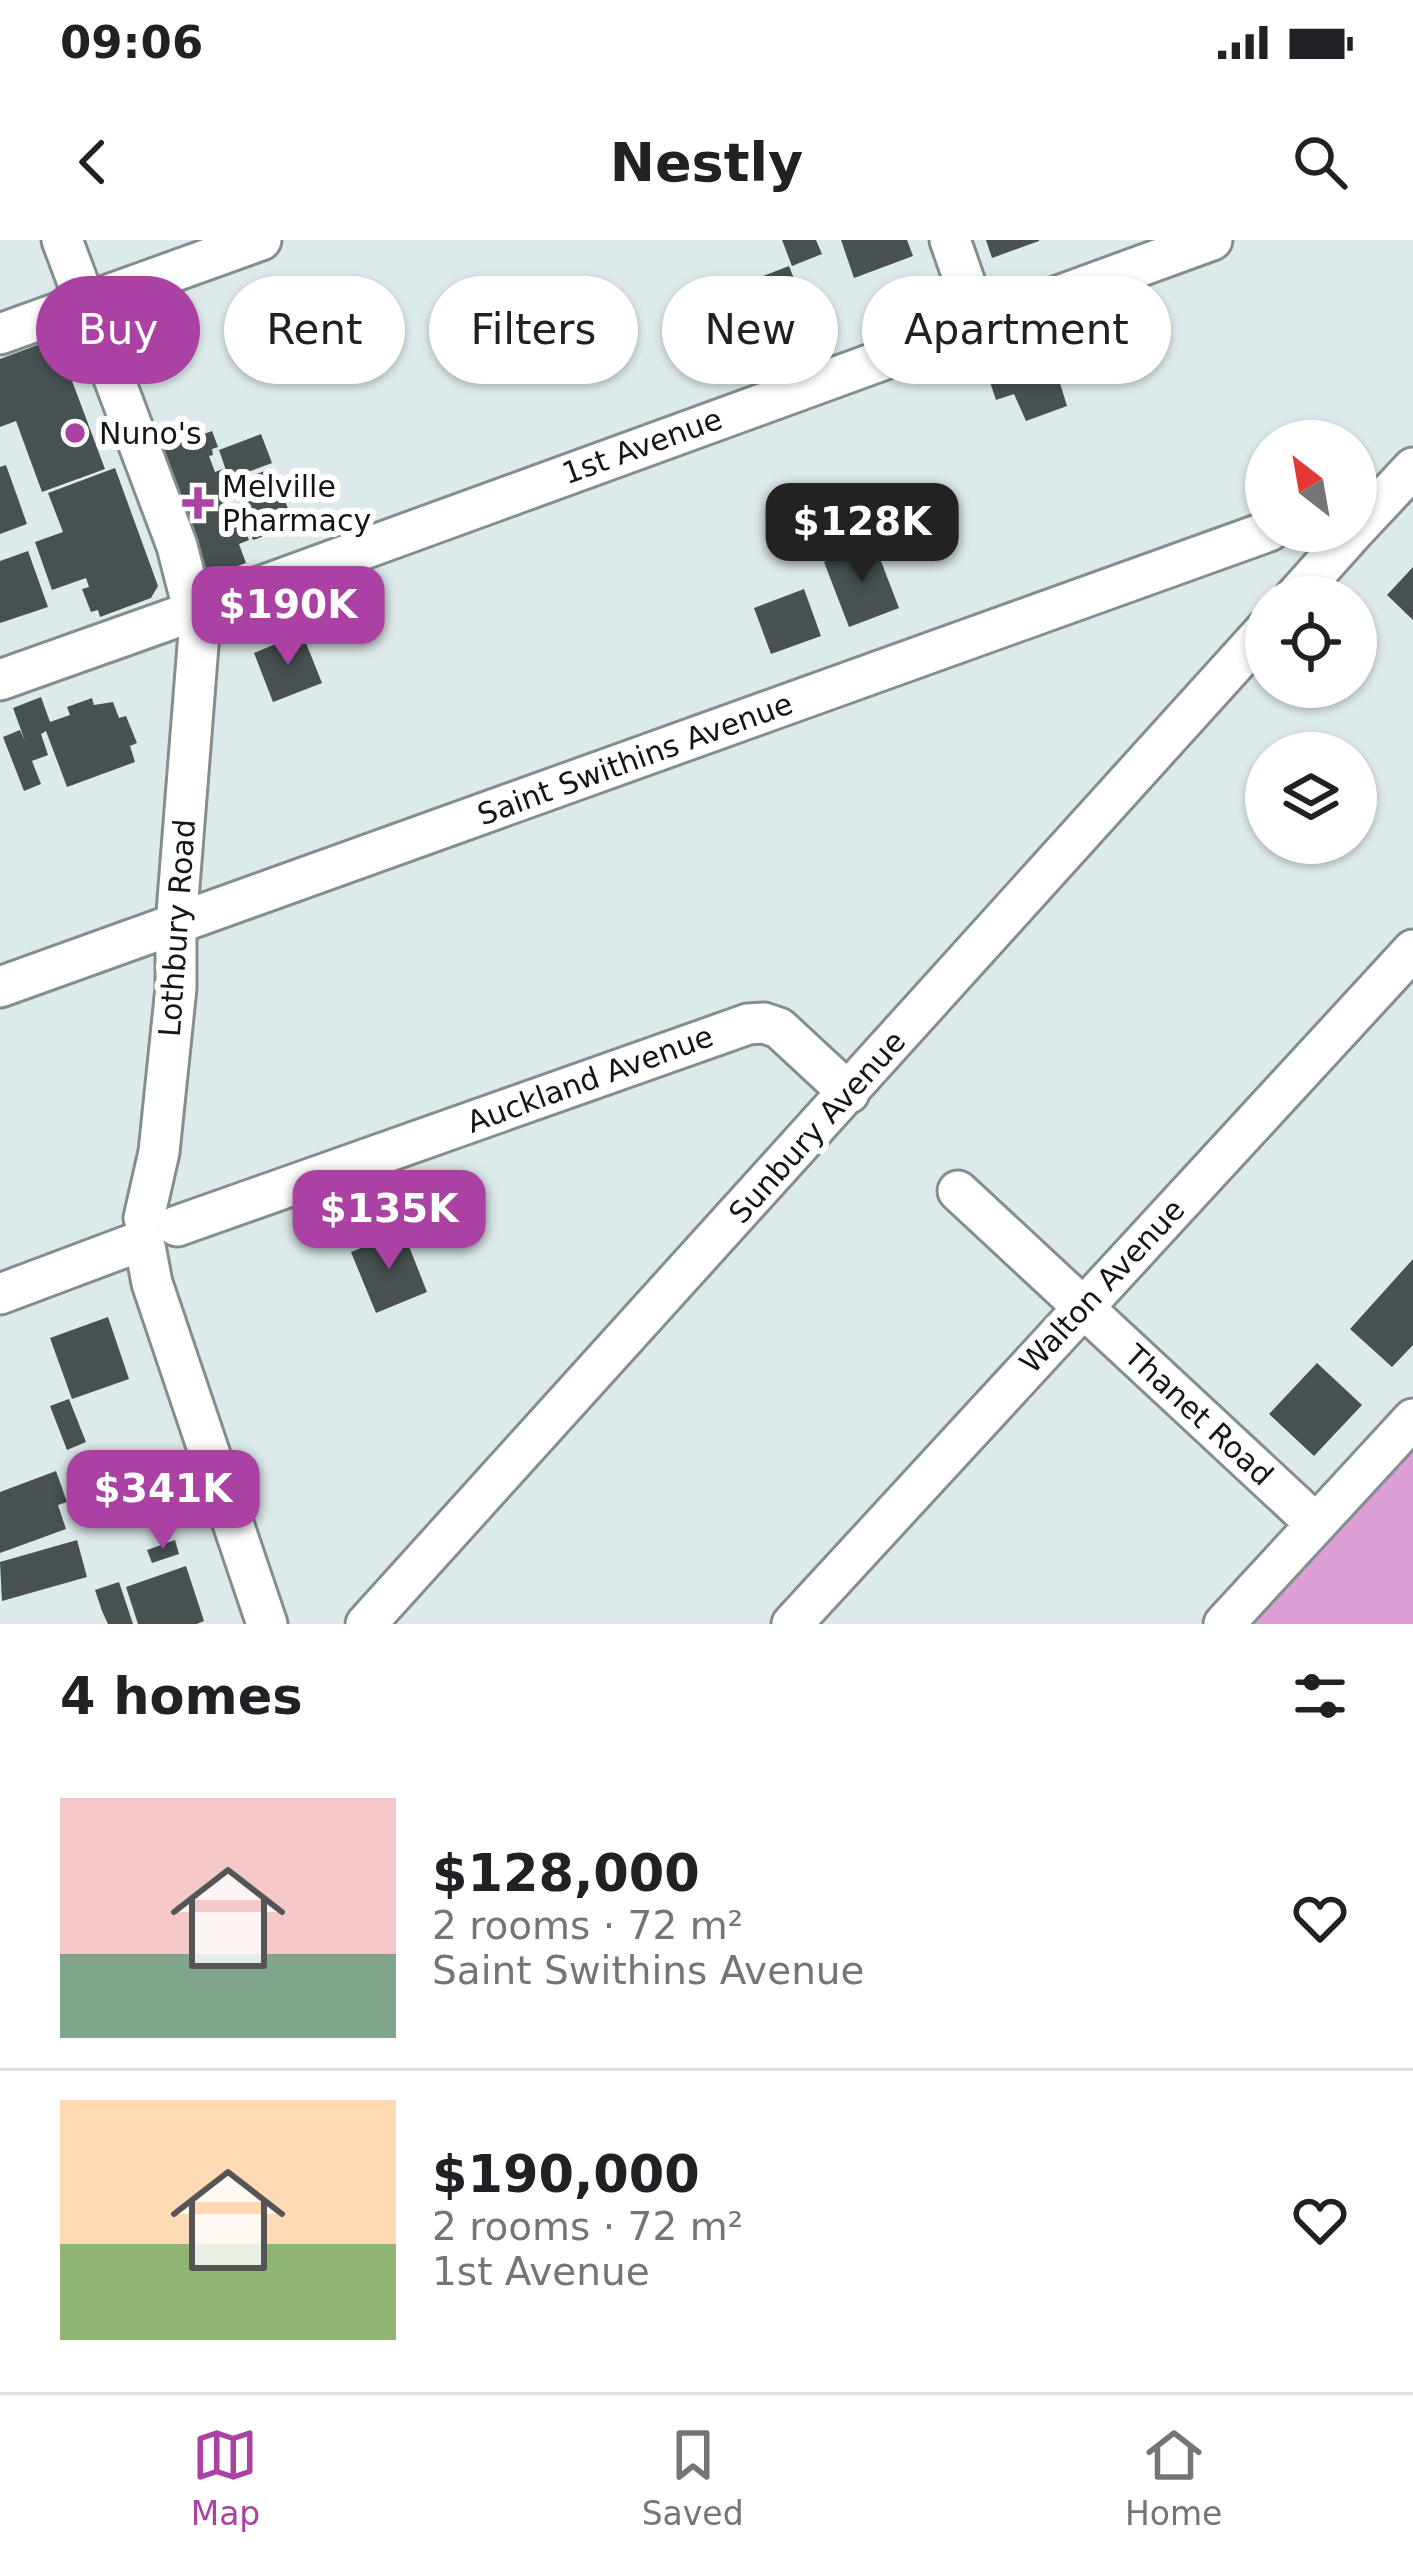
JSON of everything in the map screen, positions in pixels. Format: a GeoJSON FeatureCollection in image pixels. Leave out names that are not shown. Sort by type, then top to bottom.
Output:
{"type":"FeatureCollection","features":[{"type":"Feature","properties":{"kind":"street","name":"Lothbury Road"},"geometry":{"type":"LineString","coordinates":[[62,240],[75,276]]}},
{"type":"Feature","properties":{"kind":"street"},"geometry":{"type":"LineString","coordinates":[[160,276],[261,240]]}},
{"type":"Feature","properties":{"kind":"street"},"geometry":{"type":"LineString","coordinates":[[950,240],[963,276]]}},
{"type":"Feature","properties":{"kind":"street","name":"1st Avenue"},"geometry":{"type":"LineString","coordinates":[[1110,276],[1212,240]]}},
{"type":"Feature","properties":{"kind":"street"},"geometry":{"type":"LineString","coordinates":[[0,334],[36,321]]}},
{"type":"Feature","properties":{"kind":"street","name":"1st Avenue"},"geometry":{"type":"LineString","coordinates":[[0,680],[862,365]]}},
{"type":"Feature","properties":{"kind":"street","name":"Lothbury Road"},"geometry":{"type":"LineString","coordinates":[[116,384],[177,545],[193,611],[187,681],[193,705],[176,925],[176,988],[158,1152],[156,1233],[147,1268],[267,1624]]}},
{"type":"Feature","properties":{"kind":"street"},"geometry":{"type":"LineString","coordinates":[[1377,506],[1404,477]]}},
{"type":"Feature","properties":{"kind":"street","name":"Saint Swithins Avenue"},"geometry":{"type":"LineString","coordinates":[[0,987],[1245,540]]}},
{"type":"Feature","properties":{"kind":"street"},"geometry":{"type":"LineString","coordinates":[[1314,576],[1335,552]]}},
{"type":"Feature","properties":{"kind":"street","name":"Sunbury Avenue"},"geometry":{"type":"LineString","coordinates":[[366,1624],[1245,652]]}},
{"type":"Feature","properties":{"kind":"street","name":"Walton Avenue"},"geometry":{"type":"LineString","coordinates":[[792,1624],[1413,950]]}},
{"type":"Feature","properties":{"kind":"street","name":"Auckland Avenue"},"geometry":{"type":"LineString","coordinates":[[0,1294],[156,1233],[410,1164],[748,1024],[779,1028],[849,1093]]}},
{"type":"Feature","properties":{"kind":"street"},"geometry":{"type":"LineString","coordinates":[[958,1191],[1082,1307]]}},
{"type":"Feature","properties":{"kind":"street","name":"Thanet Road"},"geometry":{"type":"LineString","coordinates":[[1082,1307],[1316,1523]]}},
{"type":"Feature","properties":{"kind":"street"},"geometry":{"type":"LineString","coordinates":[[1225,1624],[1413,1419]]}},
{"type":"Feature","properties":{"kind":"shaded area"},"geometry":{"type":"Polygon","coordinates":[[[1413,1417],[1413,1624],[1224,1624],[1413,1417]]]}},
{"type":"Feature","properties":{"kind":"building"},"geometry":{"type":"Polygon","coordinates":[[[782,240],[816,240],[822,254],[792,266],[782,240]]]}},
{"type":"Feature","properties":{"kind":"building"},"geometry":{"type":"Polygon","coordinates":[[[841,240],[907,240],[913,256],[854,278],[841,240]]]}},
{"type":"Feature","properties":{"kind":"building"},"geometry":{"type":"Polygon","coordinates":[[[986,240],[1039,240],[1039,241],[992,258],[986,240]]]}},
{"type":"Feature","properties":{"kind":"building"},"geometry":{"type":"Polygon","coordinates":[[[789,266],[793,276],[763,276],[789,266]]]}},
{"type":"Feature","properties":{"kind":"building"},"geometry":{"type":"Polygon","coordinates":[[[36,346],[36,384],[73,384],[105,469],[42,492],[16,421],[0,427],[0,359],[36,346]]]}},
{"type":"Feature","properties":{"kind":"building"},"geometry":{"type":"Polygon","coordinates":[[[991,384],[1060,384],[1067,406],[1026,421],[1014,394],[996,400],[991,384]]]}},
{"type":"Feature","properties":{"kind":"building"},"geometry":{"type":"Polygon","coordinates":[[[212,431],[218,447],[209,456],[215,472],[223,469],[233,498],[226,501],[232,516],[239,513],[249,540],[239,544],[246,563],[218,573],[203,566],[159,451],[212,431]]]}},
{"type":"Feature","properties":{"kind":"building"},"geometry":{"type":"Polygon","coordinates":[[[261,434],[272,463],[229,479],[219,450],[261,434]]]}},
{"type":"Feature","properties":{"kind":"building"},"geometry":{"type":"Polygon","coordinates":[[[6,465],[27,524],[0,534],[0,467],[6,465]]]}},
{"type":"Feature","properties":{"kind":"building"},"geometry":{"type":"Polygon","coordinates":[[[115,468],[158,586],[151,598],[100,617],[98,610],[91,612],[82,589],[89,587],[86,578],[52,590],[35,542],[63,532],[48,493],[115,468]]]}},
{"type":"Feature","properties":{"kind":"building"},"geometry":{"type":"Polygon","coordinates":[[[273,468],[294,525],[253,540],[232,483],[273,468]]]}},
{"type":"Feature","properties":{"kind":"building"},"geometry":{"type":"Polygon","coordinates":[[[874,543],[899,608],[849,627],[824,562],[874,543]]]}},
{"type":"Feature","properties":{"kind":"building"},"geometry":{"type":"Polygon","coordinates":[[[28,551],[48,607],[0,623],[0,561],[28,551]]]}},
{"type":"Feature","properties":{"kind":"building"},"geometry":{"type":"Polygon","coordinates":[[[1413,567],[1413,620],[1387,595],[1413,567]]]}},
{"type":"Feature","properties":{"kind":"building"},"geometry":{"type":"Polygon","coordinates":[[[804,589],[821,636],[771,654],[754,608],[804,589]]]}},
{"type":"Feature","properties":{"kind":"building"},"geometry":{"type":"Polygon","coordinates":[[[302,633],[322,683],[273,702],[254,653],[302,633]]]}},
{"type":"Feature","properties":{"kind":"building"},"geometry":{"type":"Polygon","coordinates":[[[41,697],[50,722],[70,715],[67,707],[92,698],[94,705],[113,702],[119,718],[126,716],[137,743],[130,746],[135,762],[67,787],[46,731],[41,734],[48,755],[32,761],[41,784],[24,791],[3,737],[20,730],[25,741],[13,708],[41,697]]]}},
{"type":"Feature","properties":{"kind":"building"},"geometry":{"type":"Polygon","coordinates":[[[403,1231],[427,1292],[376,1313],[351,1252],[403,1231]]]}},
{"type":"Feature","properties":{"kind":"building"},"geometry":{"type":"Polygon","coordinates":[[[1413,1259],[1413,1345],[1392,1367],[1350,1329],[1413,1259]]]}},
{"type":"Feature","properties":{"kind":"building"},"geometry":{"type":"Polygon","coordinates":[[[108,1317],[129,1379],[72,1399],[50,1338],[108,1317]]]}},
{"type":"Feature","properties":{"kind":"building"},"geometry":{"type":"Polygon","coordinates":[[[1317,1363],[1362,1405],[1314,1456],[1269,1414],[1317,1363]]]}},
{"type":"Feature","properties":{"kind":"building"},"geometry":{"type":"Polygon","coordinates":[[[69,1399],[86,1442],[67,1450],[50,1406],[69,1399]]]}},
{"type":"Feature","properties":{"kind":"building"},"geometry":{"type":"Polygon","coordinates":[[[56,1471],[67,1502],[58,1505],[66,1529],[0,1553],[0,1492],[56,1471]]]}},
{"type":"Feature","properties":{"kind":"building"},"geometry":{"type":"Polygon","coordinates":[[[137,1476],[147,1508],[100,1524],[89,1492],[137,1476]]]}},
{"type":"Feature","properties":{"kind":"building"},"geometry":{"type":"Polygon","coordinates":[[[77,1540],[87,1577],[2,1601],[0,1562],[77,1540]]]}},
{"type":"Feature","properties":{"kind":"building"},"geometry":{"type":"Polygon","coordinates":[[[175,1540],[179,1554],[152,1563],[147,1550],[175,1540]]]}},
{"type":"Feature","properties":{"kind":"building"},"geometry":{"type":"Polygon","coordinates":[[[186,1566],[204,1621],[138,1624],[126,1587],[186,1566]]]}},
{"type":"Feature","properties":{"kind":"building"},"geometry":{"type":"Polygon","coordinates":[[[119,1582],[133,1624],[108,1624],[95,1590],[119,1582]]]}},
{"type":"Feature","properties":{"kind":"place","name":"Nuno's"},"geometry":{"type":"Point","coordinates":[75,433]}},
{"type":"Feature","properties":{"kind":"place","name":"Melville Pharmacy"},"geometry":{"type":"Point","coordinates":[198,503]}}]}
